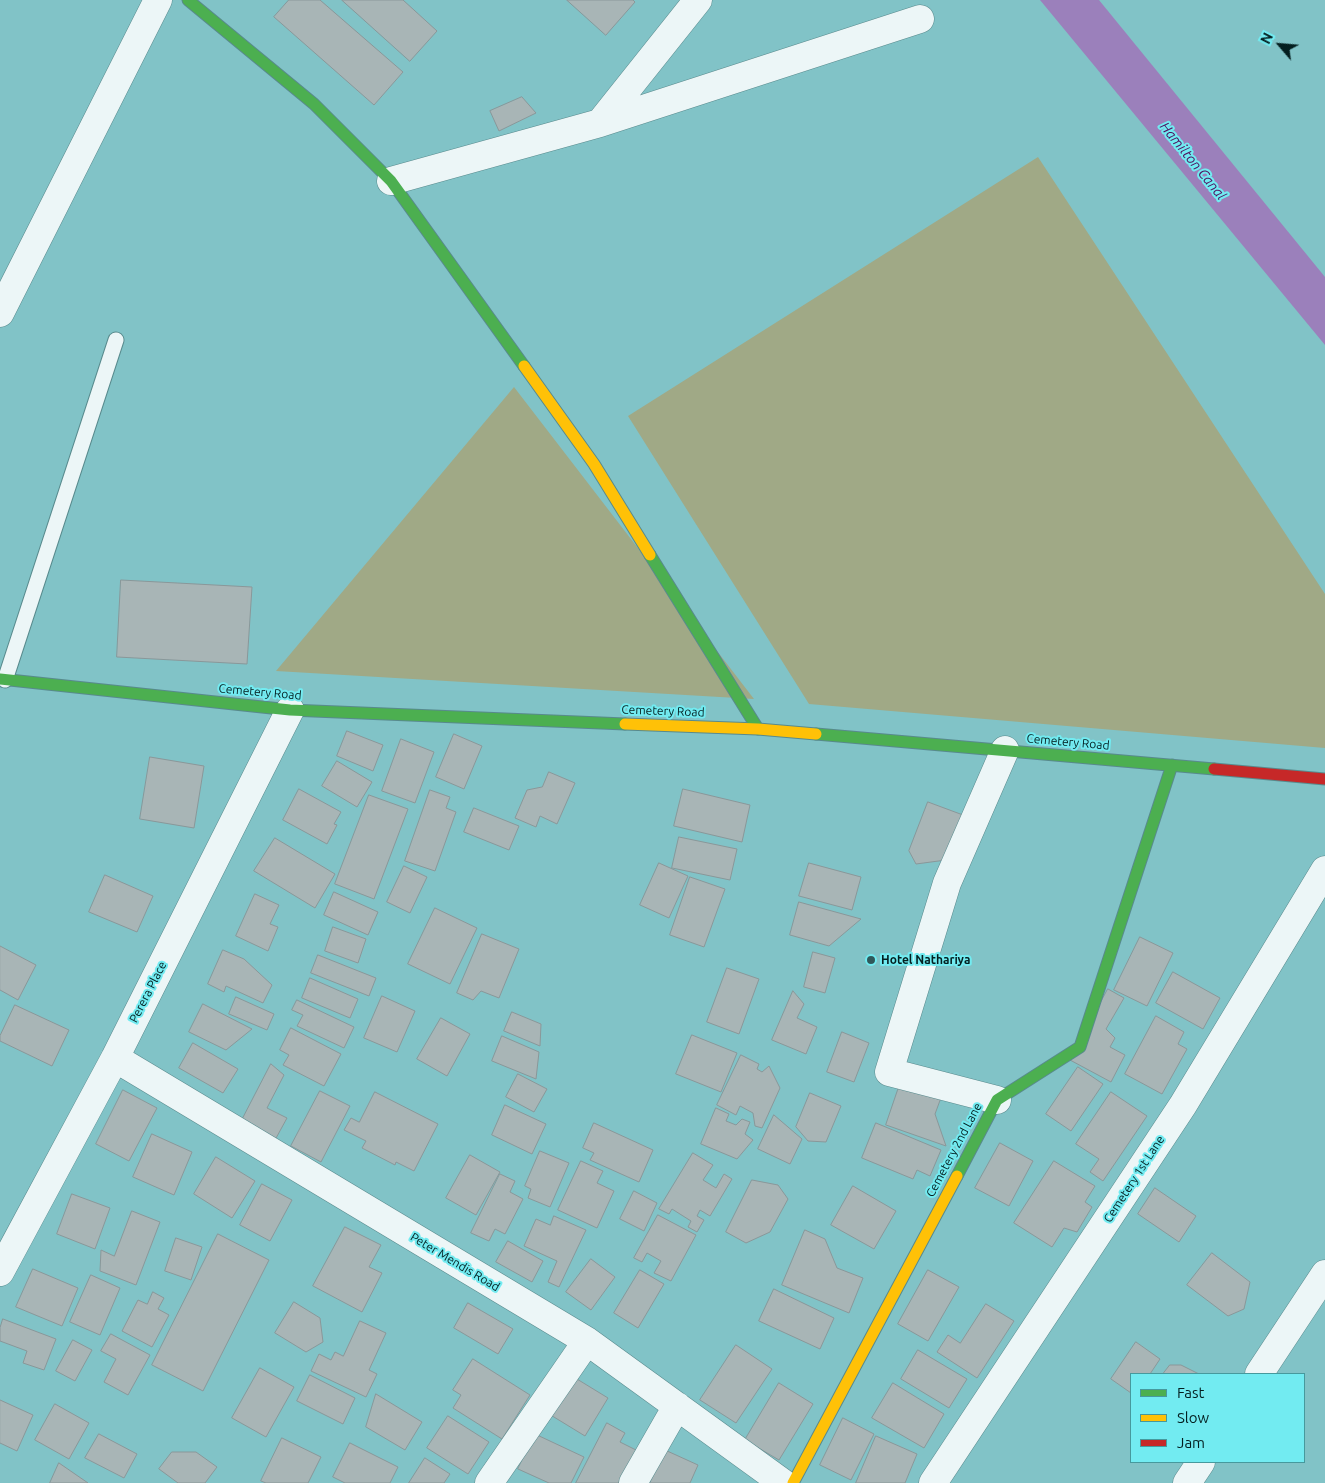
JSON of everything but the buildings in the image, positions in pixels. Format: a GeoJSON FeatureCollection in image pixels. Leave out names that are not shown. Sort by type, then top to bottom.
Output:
{"type":"FeatureCollection","features":[{"type":"Feature","properties":{"kind":"street"},"geometry":{"type":"LineString","coordinates":[[0,312],[158,0]]}},
{"type":"Feature","properties":{"kind":"street"},"geometry":{"type":"LineString","coordinates":[[188,0],[314,104],[391,180],[594,464],[758,729]]}},
{"type":"Feature","properties":{"kind":"street"},"geometry":{"type":"LineString","coordinates":[[600,123],[698,0]]}},
{"type":"Feature","properties":{"kind":"street"},"geometry":{"type":"LineString","coordinates":[[391,180],[600,123],[920,19]]}},
{"type":"Feature","properties":{"kind":"street","name":"Cemetery Road"},"geometry":{"type":"LineString","coordinates":[[3,680],[290,710],[758,729],[1325,779]]}},
{"type":"Feature","properties":{"kind":"street","name":"Perera Place"},"geometry":{"type":"LineString","coordinates":[[0,1272],[115,1058],[290,710]]}},
{"type":"Feature","properties":{"kind":"street"},"geometry":{"type":"LineString","coordinates":[[997,1100],[889,1072],[947,883],[1005,750]]}},
{"type":"Feature","properties":{"kind":"street","name":"Cemetery 2nd Lane"},"geometry":{"type":"LineString","coordinates":[[793,1483],[997,1100],[1080,1047],[1172,765]]}},
{"type":"Feature","properties":{"kind":"street","name":"Cemetery 1st Lane"},"geometry":{"type":"LineString","coordinates":[[934,1483],[1183,1105],[1325,870]]}},
{"type":"Feature","properties":{"kind":"street","name":"Peter Mendis Road"},"geometry":{"type":"LineString","coordinates":[[115,1058],[587,1340],[784,1483]]}},
{"type":"Feature","properties":{"kind":"street"},"geometry":{"type":"LineString","coordinates":[[1260,1373],[1325,1274]]}},
{"type":"Feature","properties":{"kind":"street"},"geometry":{"type":"LineString","coordinates":[[489,1483],[587,1340]]}},
{"type":"Feature","properties":{"kind":"street"},"geometry":{"type":"LineString","coordinates":[[633,1483],[677,1406]]}},
{"type":"Feature","properties":{"kind":"street"},"geometry":{"type":"LineString","coordinates":[[1187,1483],[1200,1463]]}},
{"type":"Feature","properties":{"kind":"lane"},"geometry":{"type":"LineString","coordinates":[[3,680],[116,340]]}},
{"type":"Feature","properties":{"kind":"green space"},"geometry":{"type":"Polygon","coordinates":[[[1038,157],[1325,594],[1325,748],[809,704],[628,416],[1038,157]]]}},
{"type":"Feature","properties":{"kind":"green space"},"geometry":{"type":"Polygon","coordinates":[[[514,387],[754,699],[276,671],[514,387]]]}},
{"type":"Feature","properties":{"kind":"water","name":"Hamilton Canal"},"geometry":{"type":"Polygon","coordinates":[[[1040,0],[1099,0],[1325,277],[1325,345],[1040,0]]]}},
{"type":"Feature","properties":{"kind":"traffic: fast"},"geometry":{"type":"LineString","coordinates":[[188,0],[314,104],[391,181],[524,366]]}},
{"type":"Feature","properties":{"kind":"traffic: fast"},"geometry":{"type":"LineString","coordinates":[[650,555],[758,729]]}},
{"type":"Feature","properties":{"kind":"traffic: fast"},"geometry":{"type":"LineString","coordinates":[[0,679],[290,710],[625,724]]}},
{"type":"Feature","properties":{"kind":"traffic: fast"},"geometry":{"type":"LineString","coordinates":[[816,734],[1214,769]]}},
{"type":"Feature","properties":{"kind":"traffic: fast"},"geometry":{"type":"LineString","coordinates":[[957,1176],[997,1100],[1080,1047],[1172,765]]}},
{"type":"Feature","properties":{"kind":"traffic: slow"},"geometry":{"type":"LineString","coordinates":[[524,366],[594,464],[650,555]]}},
{"type":"Feature","properties":{"kind":"traffic: slow"},"geometry":{"type":"LineString","coordinates":[[625,724],[758,729],[816,734]]}},
{"type":"Feature","properties":{"kind":"traffic: slow"},"geometry":{"type":"LineString","coordinates":[[793,1483],[957,1176]]}},
{"type":"Feature","properties":{"kind":"traffic: jam"},"geometry":{"type":"LineString","coordinates":[[1214,769],[1325,779]]}},
{"type":"Feature","properties":{"kind":"place","name":"Hotel Nathariya"},"geometry":{"type":"Point","coordinates":[871,960]}}]}
